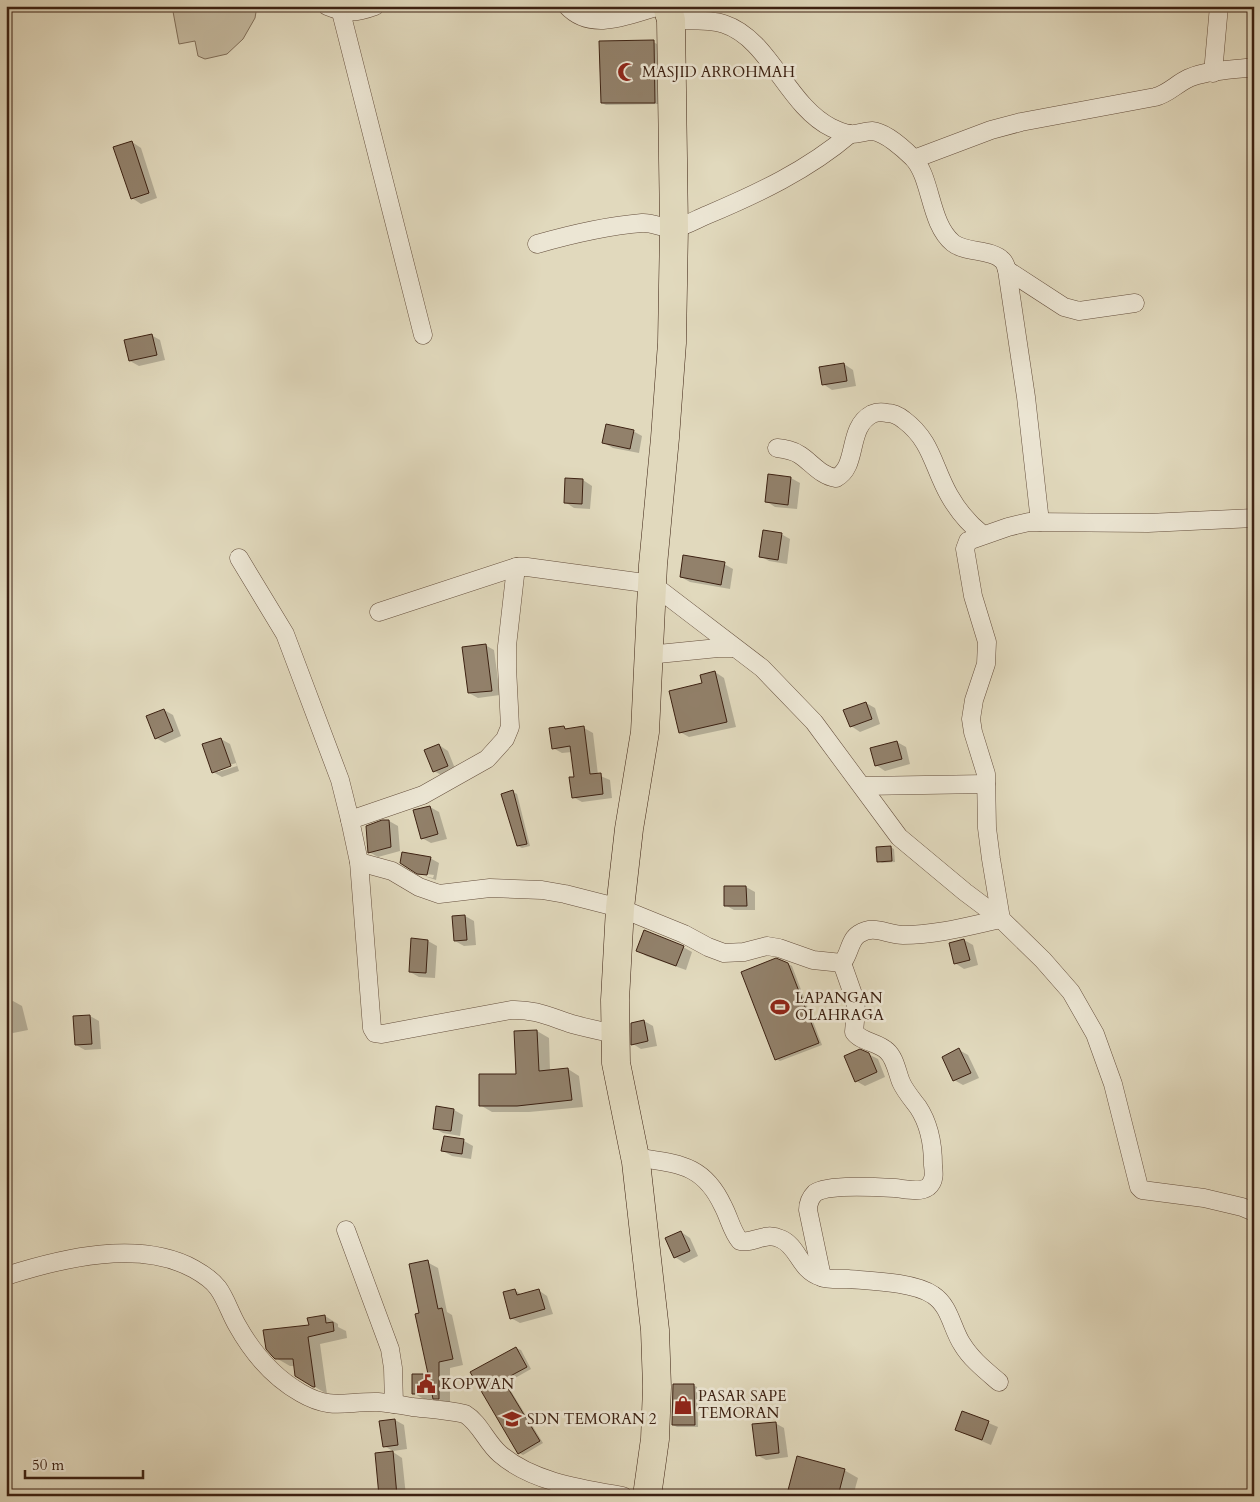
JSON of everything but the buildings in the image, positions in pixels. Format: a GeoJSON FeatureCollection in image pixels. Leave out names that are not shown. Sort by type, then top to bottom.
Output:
{"type":"FeatureCollection","features":[{"type":"Feature","properties":{"kind":"main road"},"geometry":{"type":"LineString","coordinates":[[647,1496],[655,1438],[655,1339],[635,1157],[616,1063],[615,1034],[620,908],[645,732],[652,584],[672,343],[674,228],[666,11]]}},
{"type":"Feature","properties":{"kind":"street"},"geometry":{"type":"LineString","coordinates":[[376,6],[355,12],[334,9],[423,335]]}},
{"type":"Feature","properties":{"kind":"street"},"geometry":{"type":"LineString","coordinates":[[568,6],[574,13],[594,21],[666,11],[724,24],[736,29],[748,37],[790,91],[817,118],[832,128],[850,134],[872,131],[882,133],[914,159],[926,186],[936,218],[946,235],[954,244],[968,250],[996,256],[1003,260],[1008,270],[1026,397],[1040,522]]}},
{"type":"Feature","properties":{"kind":"street"},"geometry":{"type":"LineString","coordinates":[[1213,73],[1219,6]]}},
{"type":"Feature","properties":{"kind":"street"},"geometry":{"type":"LineString","coordinates":[[914,159],[991,130],[1021,122],[1161,96],[1186,79],[1254,67]]}},
{"type":"Feature","properties":{"kind":"street"},"geometry":{"type":"LineString","coordinates":[[537,244],[581,231],[620,225],[645,223],[674,228],[733,204],[765,188],[829,152],[850,134]]}},
{"type":"Feature","properties":{"kind":"street"},"geometry":{"type":"LineString","coordinates":[[1008,270],[1064,307],[1072,310],[1080,311],[1134,303]]}},
{"type":"Feature","properties":{"kind":"street"},"geometry":{"type":"LineString","coordinates":[[777,448],[790,450],[800,455],[825,475],[836,478],[845,473],[854,439],[862,423],[873,414],[881,412],[898,415],[917,430],[925,440],[947,492],[969,523],[983,535]]}},
{"type":"Feature","properties":{"kind":"street"},"geometry":{"type":"LineString","coordinates":[[1001,919],[987,828],[986,784],[983,762],[973,732],[971,719],[974,700],[986,664],[987,642],[973,596],[965,549],[968,541],[1008,527],[1040,522],[1148,523],[1254,518]]}},
{"type":"Feature","properties":{"kind":"street"},"geometry":{"type":"LineString","coordinates":[[239,558],[285,634],[340,780],[359,862],[372,1028],[375,1033],[382,1034],[511,1010],[523,1010],[540,1012],[570,1023],[615,1034]]}},
{"type":"Feature","properties":{"kind":"street"},"geometry":{"type":"LineString","coordinates":[[350,820],[423,795],[487,759],[505,739],[510,727],[507,668],[516,567]]}},
{"type":"Feature","properties":{"kind":"street"},"geometry":{"type":"LineString","coordinates":[[379,612],[516,567],[652,584],[762,668],[814,722],[899,837],[965,892],[1001,919],[1059,977],[1081,1007],[1091,1027],[1113,1084],[1139,1187],[1142,1190],[1204,1198],[1242,1207],[1254,1212]]}},
{"type":"Feature","properties":{"kind":"street"},"geometry":{"type":"LineString","coordinates":[[648,655],[734,648]]}},
{"type":"Feature","properties":{"kind":"street"},"geometry":{"type":"LineString","coordinates":[[862,786],[986,784]]}},
{"type":"Feature","properties":{"kind":"street"},"geometry":{"type":"LineString","coordinates":[[359,862],[392,871],[419,887],[439,894],[490,888],[542,890],[566,894],[620,908],[677,931],[724,953],[744,952],[767,946],[779,948],[812,960],[842,963]]}},
{"type":"Feature","properties":{"kind":"street"},"geometry":{"type":"LineString","coordinates":[[842,963],[855,937],[871,929],[881,930],[894,935],[940,932],[1001,919]]}},
{"type":"Feature","properties":{"kind":"street"},"geometry":{"type":"LineString","coordinates":[[822,1277],[808,1210],[808,1204],[816,1193],[825,1189],[835,1188],[880,1187],[918,1190],[930,1185],[934,1177],[933,1150],[929,1130],[919,1108],[901,1083],[891,1055],[880,1046],[854,1032],[855,1000],[842,963]]}},
{"type":"Feature","properties":{"kind":"street"},"geometry":{"type":"LineString","coordinates":[[635,1157],[678,1164],[692,1169],[704,1178],[719,1197],[738,1240],[744,1242],[765,1236],[781,1239],[790,1245],[807,1270],[822,1277],[874,1281],[912,1287],[924,1290],[934,1296],[943,1304],[961,1343],[970,1356],[999,1382]]}},
{"type":"Feature","properties":{"kind":"street"},"geometry":{"type":"LineString","coordinates":[[346,1230],[390,1349],[393,1368],[394,1404]]}},
{"type":"Feature","properties":{"kind":"street"},"geometry":{"type":"LineString","coordinates":[[6,1276],[67,1260],[100,1255],[148,1254],[184,1264],[212,1281],[218,1288],[253,1351],[280,1379],[301,1393],[330,1404],[377,1402],[465,1414],[471,1418],[498,1453],[532,1473],[589,1490],[623,1496]]}},
{"type":"Feature","properties":{"kind":"shaded area"},"geometry":{"type":"Polygon","coordinates":[[[172,6],[257,6],[255,18],[243,39],[227,54],[205,59],[198,56],[195,41],[179,44],[172,6]]]}},
{"type":"Feature","properties":{"kind":"place","name":"MASJID ARROHMAH"},"geometry":{"type":"Point","coordinates":[627,72]}},
{"type":"Feature","properties":{"kind":"place","name":"LAPANGAN OLAHRAGA"},"geometry":{"type":"Point","coordinates":[780,1007]}},
{"type":"Feature","properties":{"kind":"place","name":"KOPWAN"},"geometry":{"type":"Point","coordinates":[426,1384]}},
{"type":"Feature","properties":{"kind":"place","name":"PASAR SAPE TEMORAN"},"geometry":{"type":"Point","coordinates":[683,1405]}},
{"type":"Feature","properties":{"kind":"place","name":"SDN TEMORAN 2"},"geometry":{"type":"Point","coordinates":[512,1419]}}]}
